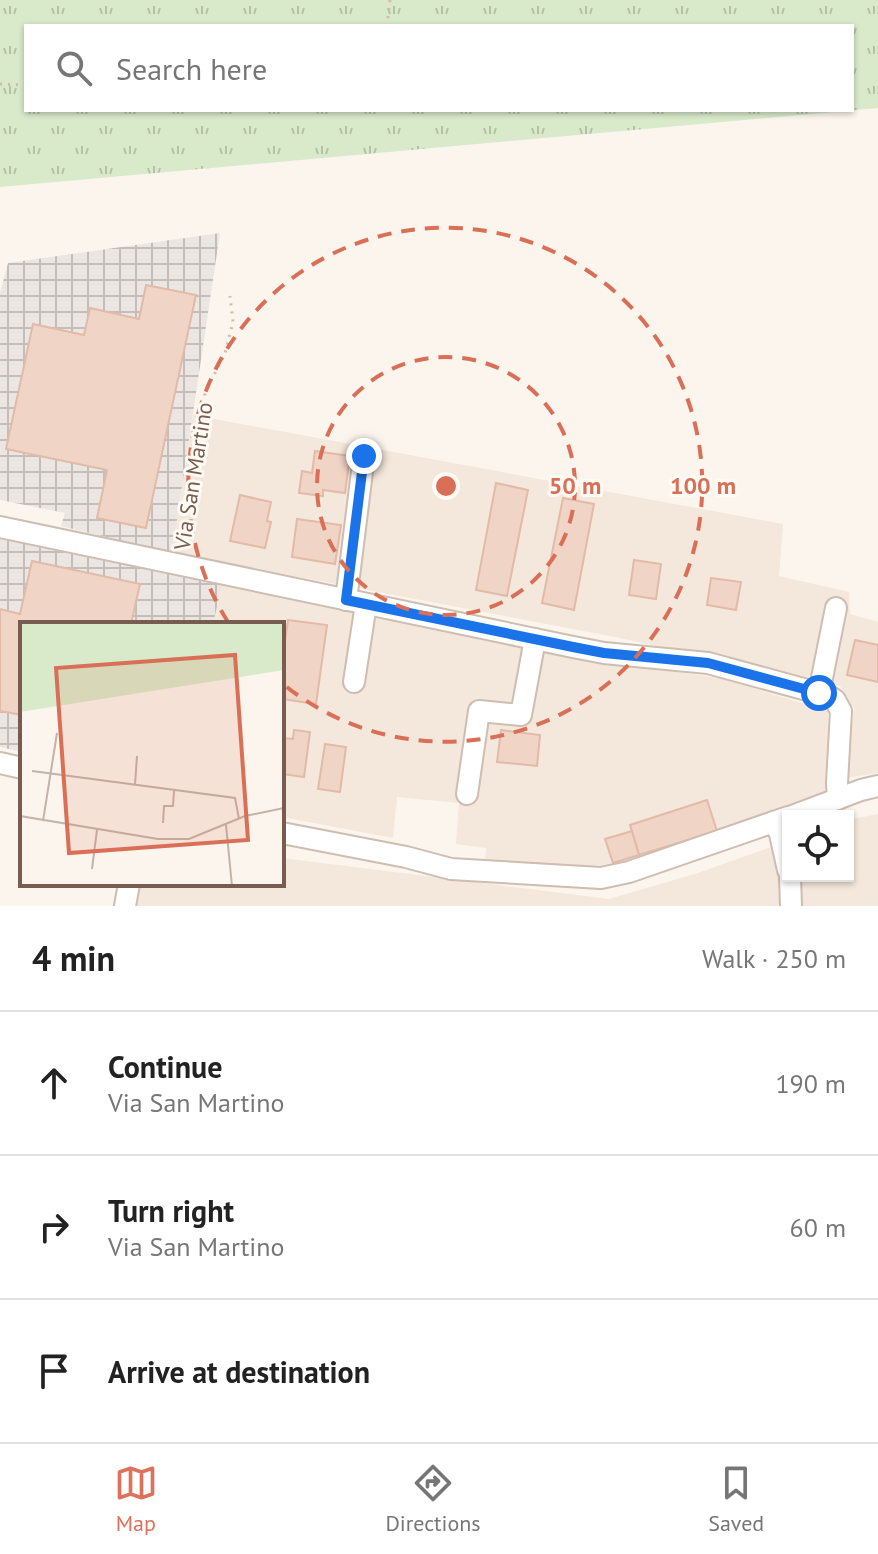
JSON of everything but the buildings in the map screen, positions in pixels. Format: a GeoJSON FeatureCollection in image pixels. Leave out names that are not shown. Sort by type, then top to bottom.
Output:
{"type":"FeatureCollection","features":[{"type":"Feature","properties":{"kind":"street"},"geometry":{"type":"LineString","coordinates":[[354,682],[364,456]]}},
{"type":"Feature","properties":{"kind":"street","name":"Via San Martino"},"geometry":{"type":"LineString","coordinates":[[0,527],[604,653],[708,663],[819,693]]}},
{"type":"Feature","properties":{"kind":"street"},"geometry":{"type":"LineString","coordinates":[[836,608],[819,693],[835,700],[841,711],[838,799]]}},
{"type":"Feature","properties":{"kind":"street"},"geometry":{"type":"LineString","coordinates":[[467,794],[479,711],[521,715],[535,639]]}},
{"type":"Feature","properties":{"kind":"street"},"geometry":{"type":"LineString","coordinates":[[0,763],[20,768]]}},
{"type":"Feature","properties":{"kind":"street"},"geometry":{"type":"LineString","coordinates":[[807,810],[878,786]]}},
{"type":"Feature","properties":{"kind":"street"},"geometry":{"type":"LineString","coordinates":[[284,833],[451,869],[601,878],[620,875],[782,819]]}},
{"type":"Feature","properties":{"kind":"street"},"geometry":{"type":"LineString","coordinates":[[790,882],[791,906]]}},
{"type":"Feature","properties":{"kind":"street"},"geometry":{"type":"LineString","coordinates":[[125,906],[129,886]]}},
{"type":"Feature","properties":{"kind":"path"},"geometry":{"type":"LineString","coordinates":[[387,24],[390,0]]}},
{"type":"Feature","properties":{"kind":"path"},"geometry":{"type":"LineString","coordinates":[[0,84],[24,85]]}},
{"type":"Feature","properties":{"kind":"path","name":"Via San Martino"},"geometry":{"type":"LineString","coordinates":[[180,565],[205,393],[225,353],[233,322],[230,296]]}},
{"type":"Feature","properties":{"kind":"shaded area"},"geometry":{"type":"Polygon","coordinates":[[[220,233],[172,553],[61,526],[65,513],[0,500],[0,293],[8,263],[220,233]]]}},
{"type":"Feature","properties":{"kind":"shaded area"},"geometry":{"type":"Polygon","coordinates":[[[193,415],[783,524],[779,576],[849,592],[850,614],[878,622],[878,773],[846,778],[854,708],[840,686],[615,637],[172,553],[193,415]]]}},
{"type":"Feature","properties":{"kind":"shaded area"},"geometry":{"type":"Polygon","coordinates":[[[0,539],[222,585],[213,622],[20,622],[20,752],[0,747],[0,539]]]}},
{"type":"Feature","properties":{"kind":"shaded area"},"geometry":{"type":"Polygon","coordinates":[[[222,585],[581,659],[719,678],[828,711],[827,790],[717,831],[613,863],[593,866],[485,861],[486,848],[456,844],[459,803],[397,797],[393,838],[284,817],[284,622],[213,622],[222,585]]]}},
{"type":"Feature","properties":{"kind":"shaded area"},"geometry":{"type":"Polygon","coordinates":[[[878,814],[878,906],[115,906],[118,886],[284,886],[284,858],[609,899],[698,873],[782,843],[782,882],[854,882],[854,819],[878,814]]]}},
{"type":"Feature","properties":{"kind":"green space"},"geometry":{"type":"Polygon","coordinates":[[[0,0],[878,0],[878,108],[854,110],[854,24],[24,24],[24,112],[834,112],[0,187],[0,0]]]}},
{"type":"Feature","properties":{"kind":"route"},"geometry":{"type":"LineString","coordinates":[[364,456],[346,600],[604,653],[708,663],[819,693]]}}]}
